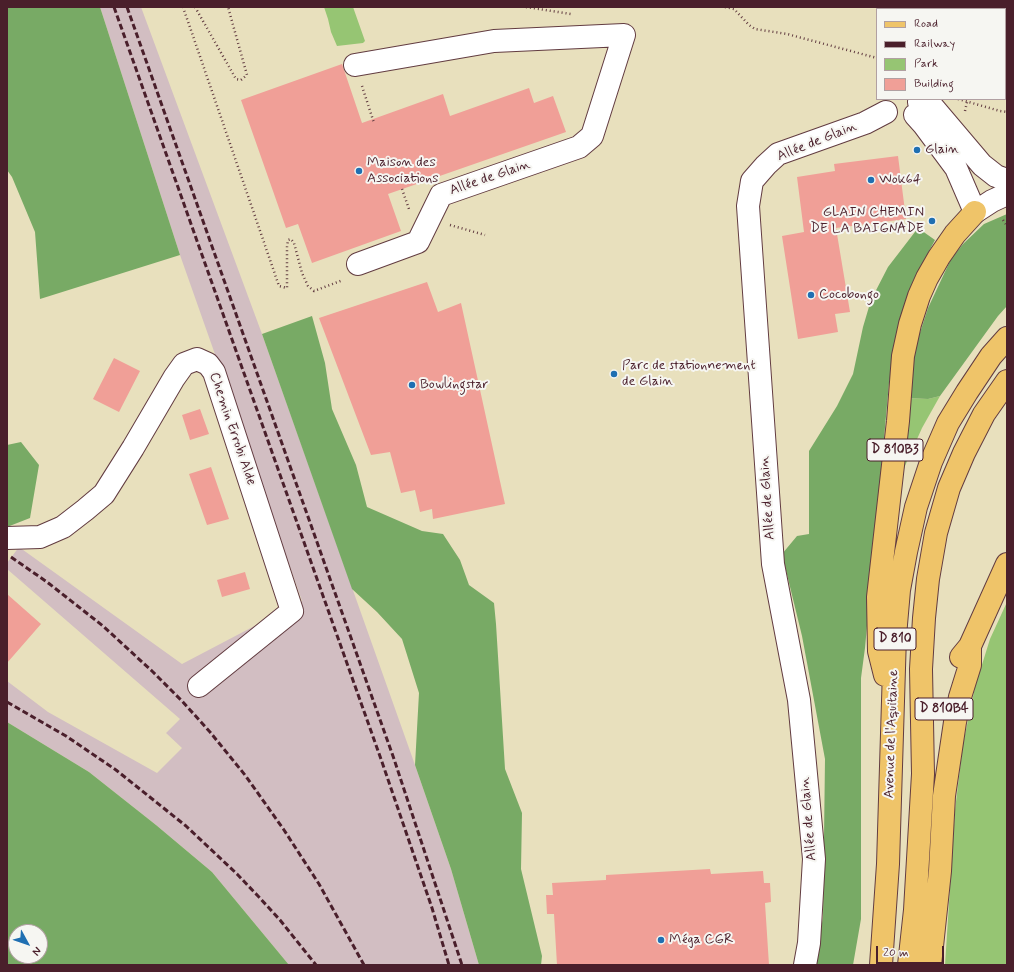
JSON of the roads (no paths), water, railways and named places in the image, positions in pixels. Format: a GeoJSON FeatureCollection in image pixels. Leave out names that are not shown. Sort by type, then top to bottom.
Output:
{"type":"FeatureCollection","features":[{"type":"Feature","properties":{"kind":"main road","name":"D 810B3"},"geometry":{"type":"LineString","coordinates":[[893,705],[879,651],[878,597],[898,421],[903,356],[910,324],[919,296],[927,278],[943,251],[975,212]]}},
{"type":"Feature","properties":{"kind":"main road","name":"Avenue de l'Aquitaine"},"geometry":{"type":"LineString","coordinates":[[881,965],[888,864],[895,636],[899,590],[906,552],[916,507],[948,423],[987,362],[1007,338]]}},
{"type":"Feature","properties":{"kind":"main road","name":"Avenue de l'Aquitaine"},"geometry":{"type":"LineString","coordinates":[[909,965],[923,774],[921,669],[923,626],[928,579],[936,533],[949,488],[984,414],[1007,381]]}},
{"type":"Feature","properties":{"kind":"main road","name":"D 810B4"},"geometry":{"type":"LineString","coordinates":[[923,774],[936,755],[941,719],[958,661],[970,646],[1007,564]]}},
{"type":"Feature","properties":{"kind":"main road"},"geometry":{"type":"LineString","coordinates":[[930,965],[940,871],[944,796],[954,722],[970,665],[970,646]]}},
{"type":"Feature","properties":{"kind":"street","name":"Allée de Glain"},"geometry":{"type":"LineString","coordinates":[[355,65],[494,41],[624,35],[592,136],[580,147],[441,195],[418,242],[358,264]]}},
{"type":"Feature","properties":{"kind":"street","name":"Allée de Glain"},"geometry":{"type":"LineString","coordinates":[[805,965],[809,943],[814,859],[799,700],[773,564],[748,206],[752,181],[778,154],[865,123],[885,105]]}},
{"type":"Feature","properties":{"kind":"street"},"geometry":{"type":"LineString","coordinates":[[885,105],[890,117],[896,121],[910,119],[917,105]]}},
{"type":"Feature","properties":{"kind":"street"},"geometry":{"type":"LineString","coordinates":[[917,105],[932,106],[982,165],[996,176],[1007,180]]}},
{"type":"Feature","properties":{"kind":"street"},"geometry":{"type":"LineString","coordinates":[[917,105],[924,125],[956,168],[975,212],[992,201],[1007,194]]}},
{"type":"Feature","properties":{"kind":"street","name":"Chemin Errobi Alde"},"geometry":{"type":"LineString","coordinates":[[7,538],[40,537],[63,527],[86,510],[104,494],[184,364],[198,359],[208,364],[214,372],[292,611],[199,686]]}},
{"type":"Feature","properties":{"kind":"water"},"geometry":{"type":"Polygon","coordinates":[[[904,7],[1007,7],[1007,32],[1006,8],[904,7]]]}},
{"type":"Feature","properties":{"kind":"railway"},"geometry":{"type":"LineString","coordinates":[[114,7],[382,762],[432,908],[449,965]]}},
{"type":"Feature","properties":{"kind":"railway"},"geometry":{"type":"LineString","coordinates":[[127,7],[394,759],[462,965]]}},
{"type":"Feature","properties":{"kind":"railway"},"geometry":{"type":"LineString","coordinates":[[11,557],[47,582],[103,626],[153,672],[210,732],[245,775],[284,830],[319,884],[364,965]]}},
{"type":"Feature","properties":{"kind":"railway"},"geometry":{"type":"LineString","coordinates":[[7,702],[66,736],[116,770],[186,826],[258,896],[280,920],[316,965]]}},
{"type":"Feature","properties":{"kind":"place","name":"Glain"},"geometry":{"type":"Point","coordinates":[917,150]}},
{"type":"Feature","properties":{"kind":"place","name":"Maison des Associations"},"geometry":{"type":"Point","coordinates":[359,171]}},
{"type":"Feature","properties":{"kind":"place","name":"Wok64"},"geometry":{"type":"Point","coordinates":[871,180]}},
{"type":"Feature","properties":{"kind":"place","name":"GLAIN CHEMIN DE LA BAIGNADE"},"geometry":{"type":"Point","coordinates":[932,221]}},
{"type":"Feature","properties":{"kind":"place","name":"Cocobongo"},"geometry":{"type":"Point","coordinates":[811,295]}},
{"type":"Feature","properties":{"kind":"place","name":"Parc de stationnement de Glain"},"geometry":{"type":"Point","coordinates":[614,374]}},
{"type":"Feature","properties":{"kind":"place","name":"Bowlingstar"},"geometry":{"type":"Point","coordinates":[412,385]}},
{"type":"Feature","properties":{"kind":"place","name":"Méga CGR"},"geometry":{"type":"Point","coordinates":[661,940]}}]}
